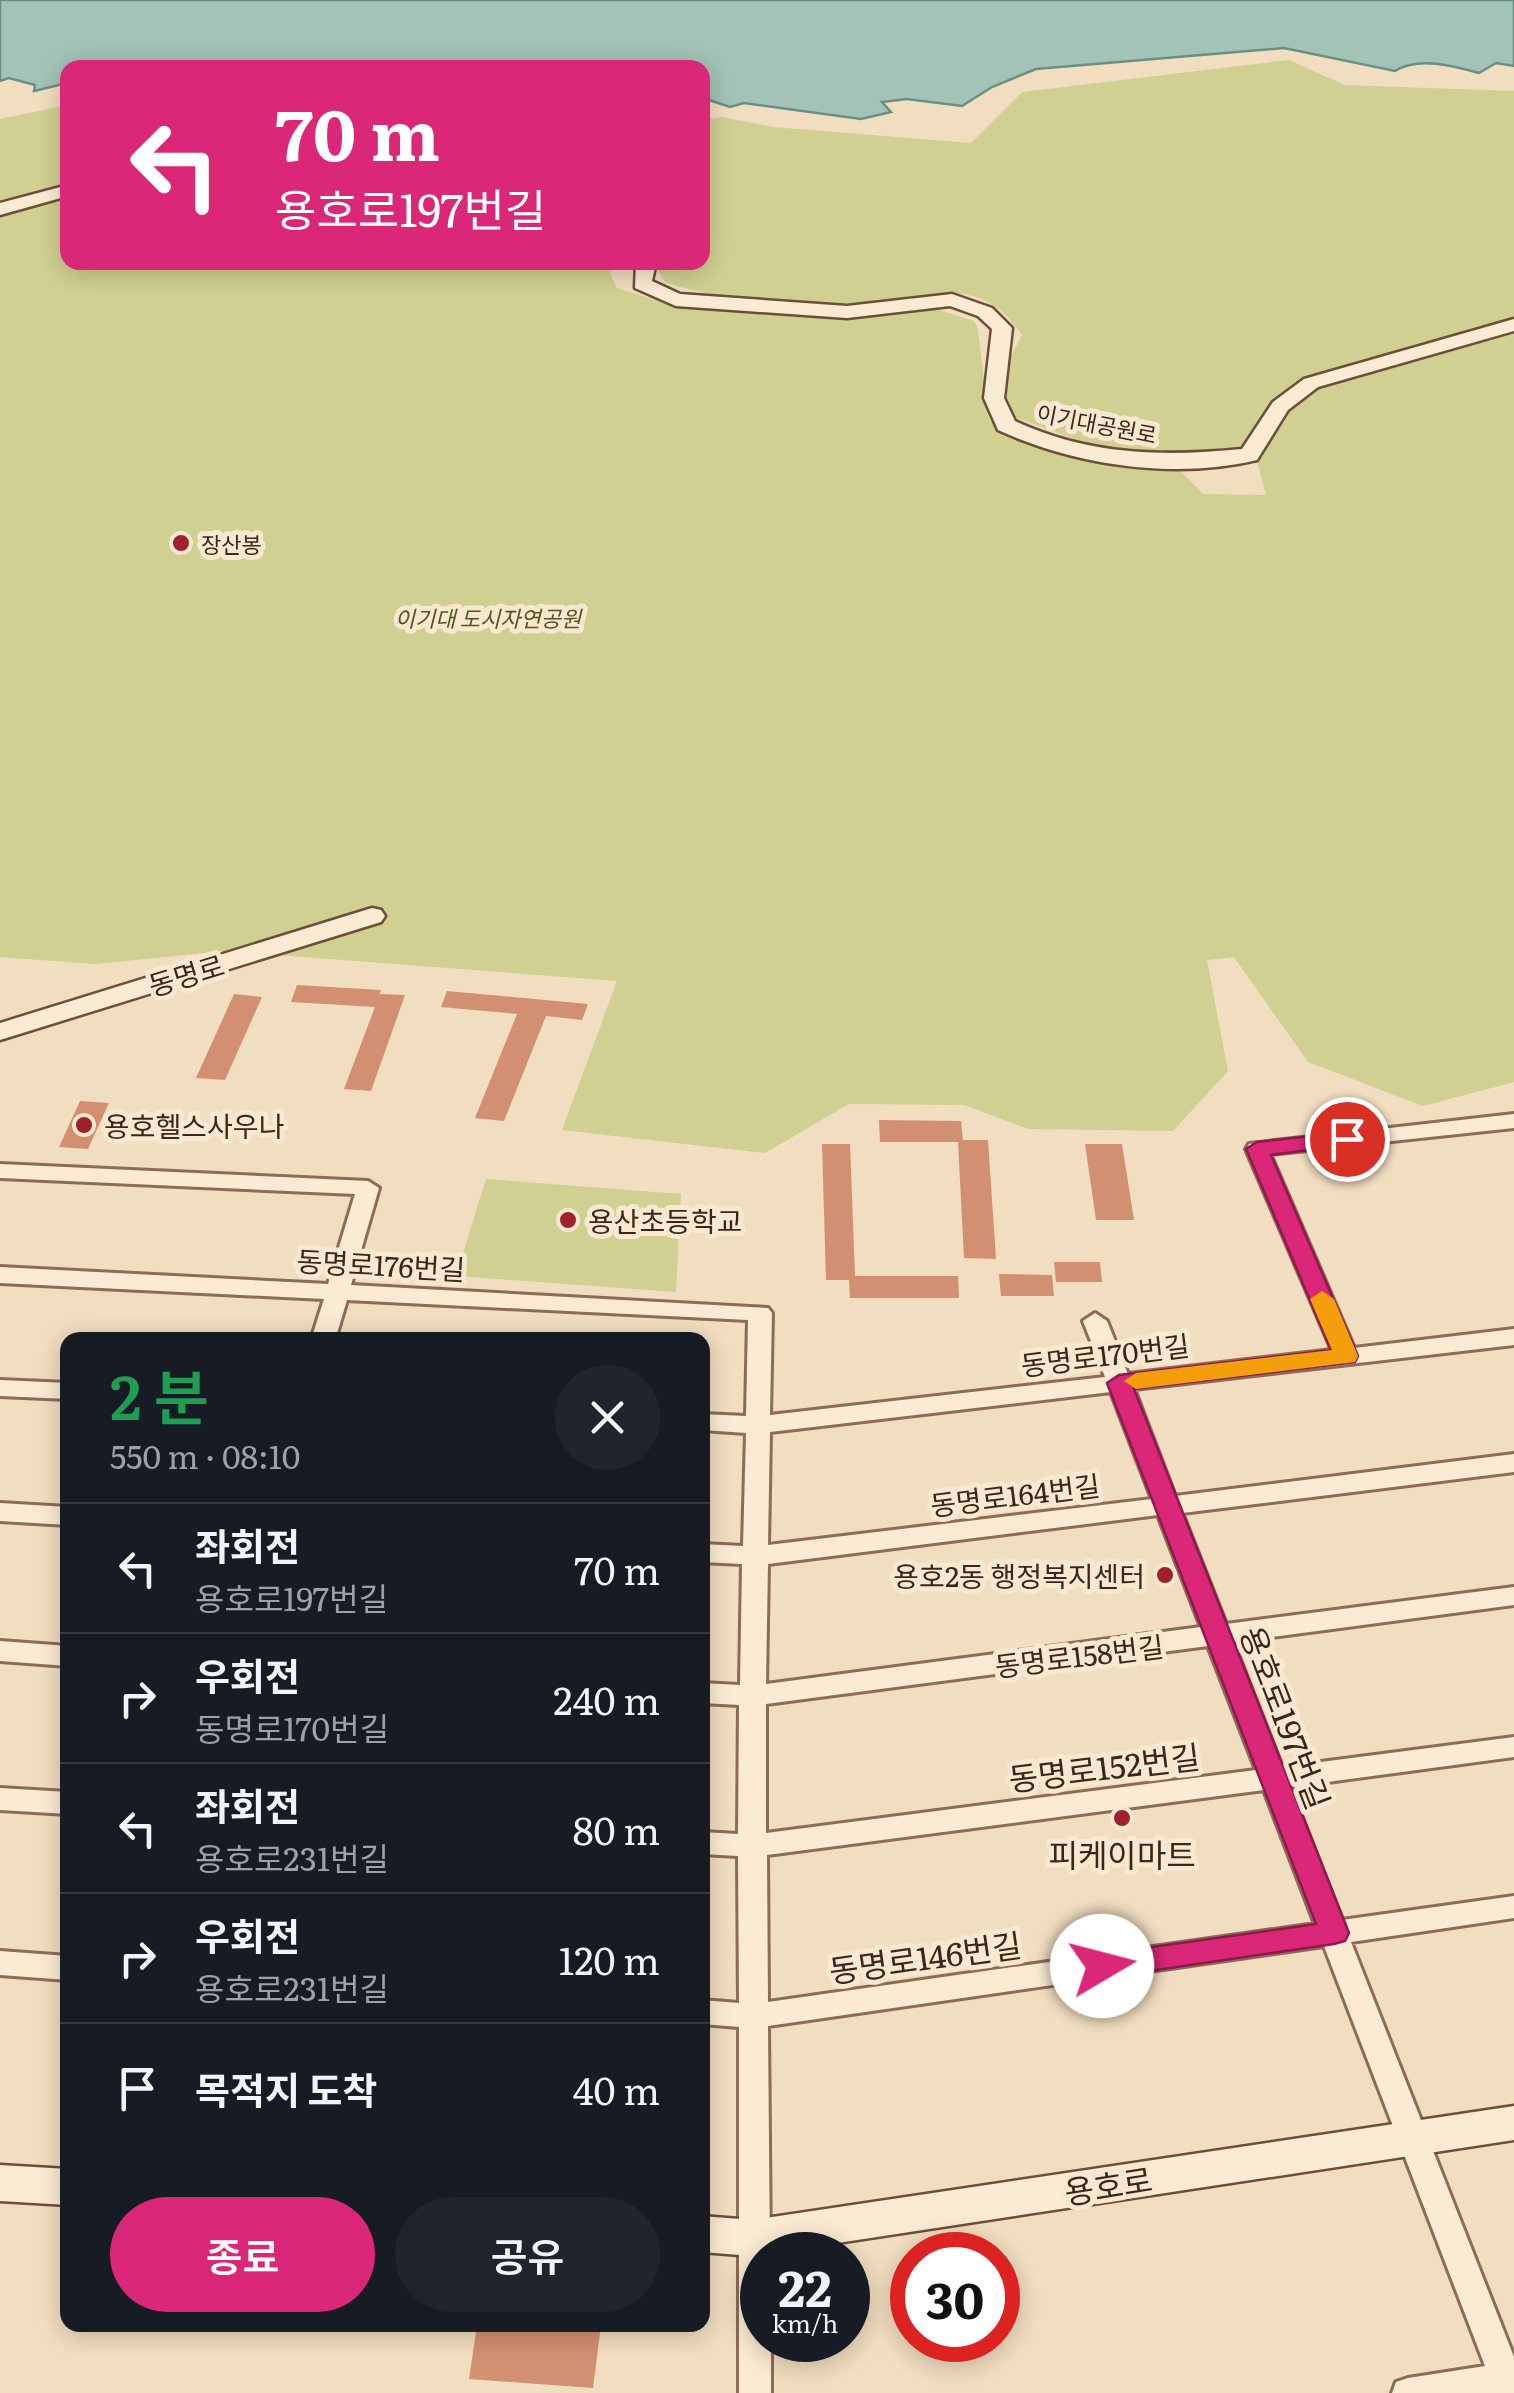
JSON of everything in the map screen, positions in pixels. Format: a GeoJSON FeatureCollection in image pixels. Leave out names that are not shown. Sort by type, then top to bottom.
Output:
{"type":"FeatureCollection","features":[{"type":"Feature","properties":{"kind":"street"},"geometry":{"type":"LineString","coordinates":[[0,209],[60,192]]}},
{"type":"Feature","properties":{"kind":"street","name":"이기대공원로"},"geometry":{"type":"LineString","coordinates":[[645,270],[642,284],[676,300],[847,312],[936,299],[969,305],[1002,328],[994,398],[1006,424],[1044,442],[1144,460],[1249,455],[1280,406],[1311,383],[1514,325]]}},
{"type":"Feature","properties":{"kind":"street","name":"동명로"},"geometry":{"type":"LineString","coordinates":[[0,1032],[372,916]]}},
{"type":"Feature","properties":{"kind":"street"},"geometry":{"type":"LineString","coordinates":[[1346,1356],[1257,1149],[1512,1125]]}},
{"type":"Feature","properties":{"kind":"street"},"geometry":{"type":"LineString","coordinates":[[0,1171],[368,1188],[324,1332]]}},
{"type":"Feature","properties":{"kind":"street","name":"동명로176번길"},"geometry":{"type":"LineString","coordinates":[[0,1275],[760,1312],[758,1425]]}},
{"type":"Feature","properties":{"kind":"street","name":"용호로197번길"},"geometry":{"type":"LineString","coordinates":[[1095,1322],[1511,2382]]}},
{"type":"Feature","properties":{"kind":"street","name":"동명로170번길"},"geometry":{"type":"LineString","coordinates":[[710,1422],[758,1425],[1514,1337]]}},
{"type":"Feature","properties":{"kind":"street"},"geometry":{"type":"LineString","coordinates":[[0,1388],[60,1391]]}},
{"type":"Feature","properties":{"kind":"street"},"geometry":{"type":"LineString","coordinates":[[752,2232],[753,1696],[758,1425]]}},
{"type":"Feature","properties":{"kind":"street","name":"동명로164번길"},"geometry":{"type":"LineString","coordinates":[[710,1553],[756,1556],[1514,1463]]}},
{"type":"Feature","properties":{"kind":"street"},"geometry":{"type":"LineString","coordinates":[[0,1512],[60,1516]]}},
{"type":"Feature","properties":{"kind":"street","name":"동명로158번길"},"geometry":{"type":"LineString","coordinates":[[710,1693],[753,1696],[1514,1596]]}},
{"type":"Feature","properties":{"kind":"street"},"geometry":{"type":"LineString","coordinates":[[0,1651],[60,1655]]}},
{"type":"Feature","properties":{"kind":"street","name":"동명로152번길"},"geometry":{"type":"LineString","coordinates":[[710,1843],[754,1846],[1514,1747]]}},
{"type":"Feature","properties":{"kind":"street"},"geometry":{"type":"LineString","coordinates":[[0,1799],[60,1803]]}},
{"type":"Feature","properties":{"kind":"street","name":"동명로146번길"},"geometry":{"type":"LineString","coordinates":[[710,2013],[755,2016],[1514,1907]]}},
{"type":"Feature","properties":{"kind":"street"},"geometry":{"type":"LineString","coordinates":[[0,1963],[60,1967]]}},
{"type":"Feature","properties":{"kind":"street","name":"용호로"},"geometry":{"type":"LineString","coordinates":[[792,2232],[1514,2123]]}},
{"type":"Feature","properties":{"kind":"street"},"geometry":{"type":"LineString","coordinates":[[0,2182],[60,2187]]}},
{"type":"Feature","properties":{"kind":"street","name":"용호로"},"geometry":{"type":"LineString","coordinates":[[710,2235],[740,2237]]}},
{"type":"Feature","properties":{"kind":"street"},"geometry":{"type":"LineString","coordinates":[[754,2362],[755,2393]]}},
{"type":"Feature","properties":{"kind":"street"},"geometry":{"type":"LineString","coordinates":[[1408,2393],[1511,2382]]}},
{"type":"Feature","properties":{"kind":"green space"},"geometry":{"type":"Polygon","coordinates":[[[1289,60],[1345,85],[1514,91],[1514,319],[1331,371],[1235,451],[1167,458],[1091,445],[1012,416],[1004,406],[1008,362],[1022,335],[1005,314],[987,301],[949,293],[863,303],[762,300],[685,288],[665,282],[658,270],[710,270],[710,119],[971,143],[1022,92],[1289,60]]]}},
{"type":"Feature","properties":{"kind":"green space"},"geometry":{"type":"Polygon","coordinates":[[[60,106],[60,189],[0,206],[0,119],[60,106]]]}},
{"type":"Feature","properties":{"kind":"green space","name":"이기대 도시자연공원"},"geometry":{"type":"Polygon","coordinates":[[[60,194],[60,270],[612,270],[617,288],[662,302],[701,306],[933,308],[974,321],[988,416],[995,427],[1014,439],[1177,468],[1203,494],[1266,495],[1255,453],[1278,419],[1314,388],[1514,333],[1514,1082],[1423,1106],[1308,1062],[1234,957],[1207,960],[1228,1071],[1173,1131],[1028,1129],[965,1105],[849,1104],[765,1153],[562,1130],[617,981],[224,951],[96,964],[0,957],[0,213],[60,194]]]}},
{"type":"Feature","properties":{"kind":"green space"},"geometry":{"type":"Polygon","coordinates":[[[486,1179],[681,1194],[676,1292],[456,1276],[486,1179]]]}},
{"type":"Feature","properties":{"kind":"shaded area"},"geometry":{"type":"Polygon","coordinates":[[[0,0],[1514,0],[1514,66],[1496,63],[1479,73],[1425,63],[1395,71],[1284,48],[1036,69],[992,87],[962,106],[907,99],[882,102],[891,112],[861,119],[744,103],[730,107],[710,100],[710,60],[60,60],[60,85],[34,91],[35,85],[9,78],[0,81],[0,0]]]}},
{"type":"Feature","properties":{"kind":"building"},"geometry":{"type":"Polygon","coordinates":[[[297,985],[381,990],[378,999],[380,994],[405,995],[371,1091],[344,1089],[375,1007],[291,1002],[297,985]]]}},
{"type":"Feature","properties":{"kind":"building"},"geometry":{"type":"Polygon","coordinates":[[[447,991],[588,1004],[582,1020],[546,1016],[504,1121],[475,1118],[517,1014],[441,1007],[447,991]]]}},
{"type":"Feature","properties":{"kind":"building"},"geometry":{"type":"Polygon","coordinates":[[[234,994],[262,997],[225,1080],[196,1078],[234,994]]]}},
{"type":"Feature","properties":{"kind":"building","name":"용호헬스사우나"},"geometry":{"type":"Polygon","coordinates":[[[80,1101],[109,1103],[88,1149],[59,1147],[80,1101]]]}},
{"type":"Feature","properties":{"kind":"building"},"geometry":{"type":"Polygon","coordinates":[[[879,1120],[961,1121],[963,1140],[988,1140],[996,1259],[964,1258],[958,1142],[880,1142],[879,1120]]]}},
{"type":"Feature","properties":{"kind":"building"},"geometry":{"type":"Polygon","coordinates":[[[822,1144],[850,1144],[855,1276],[958,1276],[959,1298],[850,1298],[849,1280],[826,1280],[822,1144]]]}},
{"type":"Feature","properties":{"kind":"building"},"geometry":{"type":"Polygon","coordinates":[[[1085,1144],[1122,1144],[1134,1220],[1096,1220],[1085,1144]]]}},
{"type":"Feature","properties":{"kind":"building"},"geometry":{"type":"Polygon","coordinates":[[[1054,1262],[1100,1262],[1102,1282],[1056,1282],[1054,1262]]]}},
{"type":"Feature","properties":{"kind":"building"},"geometry":{"type":"Polygon","coordinates":[[[999,1274],[1052,1275],[1054,1296],[1001,1296],[999,1274]]]}},
{"type":"Feature","properties":{"kind":"building"},"geometry":{"type":"Polygon","coordinates":[[[476,2332],[600,2332],[593,2388],[469,2379],[476,2332]]]}},
{"type":"Feature","properties":{"kind":"slow traffic"},"geometry":{"type":"LineString","coordinates":[[1136,1381],[1346,1356],[1322,1299]]}},
{"type":"Feature","properties":{"kind":"place","name":"장산봉"},"geometry":{"type":"Point","coordinates":[181,543]}},
{"type":"Feature","properties":{"kind":"place","name":"용호헬스사우나"},"geometry":{"type":"Point","coordinates":[84,1125]}},
{"type":"Feature","properties":{"kind":"place","name":"용산초등학교"},"geometry":{"type":"Point","coordinates":[568,1220]}},
{"type":"Feature","properties":{"kind":"place","name":"용호2동 행정복지센터"},"geometry":{"type":"Point","coordinates":[1165,1575]}},
{"type":"Feature","properties":{"kind":"place","name":"피케이마트"},"geometry":{"type":"Point","coordinates":[1122,1818]}},
{"type":"Feature","properties":{"kind":"route"},"geometry":{"type":"LineString","coordinates":[[1102,1966],[1334,1933],[1119,1383],[1346,1356],[1257,1149],[1347,1139]]}}]}
